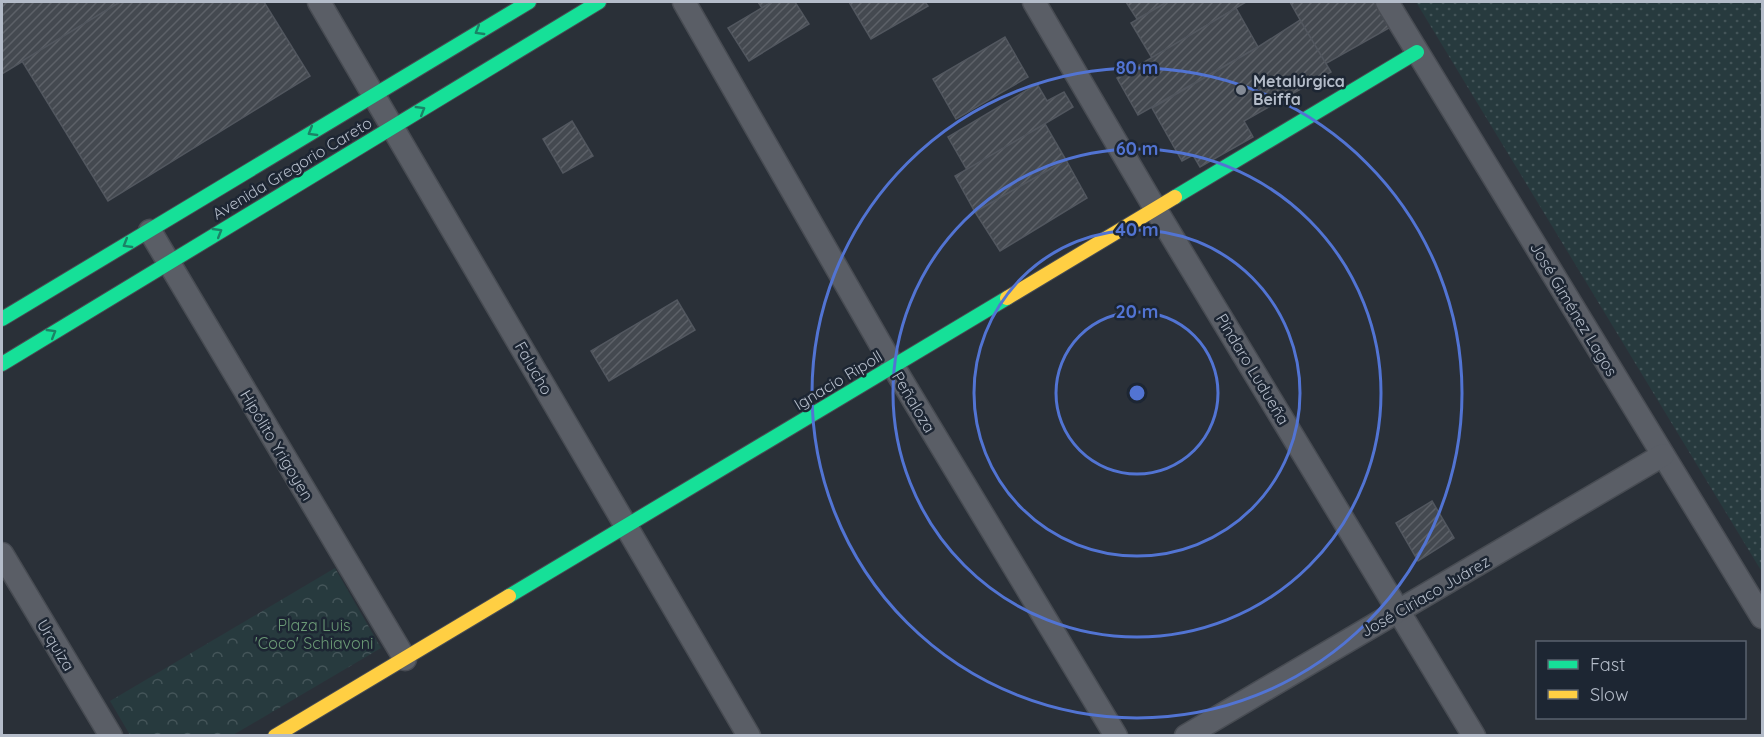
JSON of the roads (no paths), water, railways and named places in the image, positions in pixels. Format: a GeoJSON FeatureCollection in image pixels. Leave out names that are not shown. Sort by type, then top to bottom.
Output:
{"type":"FeatureCollection","features":[{"type":"Feature","properties":{"kind":"street","name":"Falucho"},"geometry":{"type":"LineString","coordinates":[[319,2],[749,735]]}},
{"type":"Feature","properties":{"kind":"street","name":"Avenida Gregorio Careto"},"geometry":{"type":"LineString","coordinates":[[2,319],[529,2]]}},
{"type":"Feature","properties":{"kind":"street","name":"Avenida Gregorio Careto"},"geometry":{"type":"LineString","coordinates":[[2,363],[599,2]]}},
{"type":"Feature","properties":{"kind":"street","name":"Peñaloza"},"geometry":{"type":"LineString","coordinates":[[684,2],[893,366],[1116,735]]}},
{"type":"Feature","properties":{"kind":"street","name":"Píndaro Ludueña"},"geometry":{"type":"LineString","coordinates":[[1034,2],[1156,210],[1474,735]]}},
{"type":"Feature","properties":{"kind":"street","name":"José Giménez Lagos"},"geometry":{"type":"LineString","coordinates":[[1387,2],[1762,617]]}},
{"type":"Feature","properties":{"kind":"street","name":"Ignacio Ripoll"},"geometry":{"type":"LineString","coordinates":[[275,735],[1417,52]]}},
{"type":"Feature","properties":{"kind":"street","name":"Hipólito Yrigoyen"},"geometry":{"type":"LineString","coordinates":[[150,231],[405,659]]}},
{"type":"Feature","properties":{"kind":"street","name":"José Ciriaco Juárez"},"geometry":{"type":"LineString","coordinates":[[1186,735],[1664,455]]}},
{"type":"Feature","properties":{"kind":"street","name":"Urquiza"},"geometry":{"type":"LineString","coordinates":[[2,554],[111,735]]}},
{"type":"Feature","properties":{"kind":"place","name":"Metalúrgica Beiffa"},"geometry":{"type":"Point","coordinates":[1241,90]}},
{"type":"Feature","properties":{"kind":"park label","name":"Plaza Luis 'Coco' Schiavoni"},"geometry":{"type":"Point","coordinates":[314,634]}}]}
